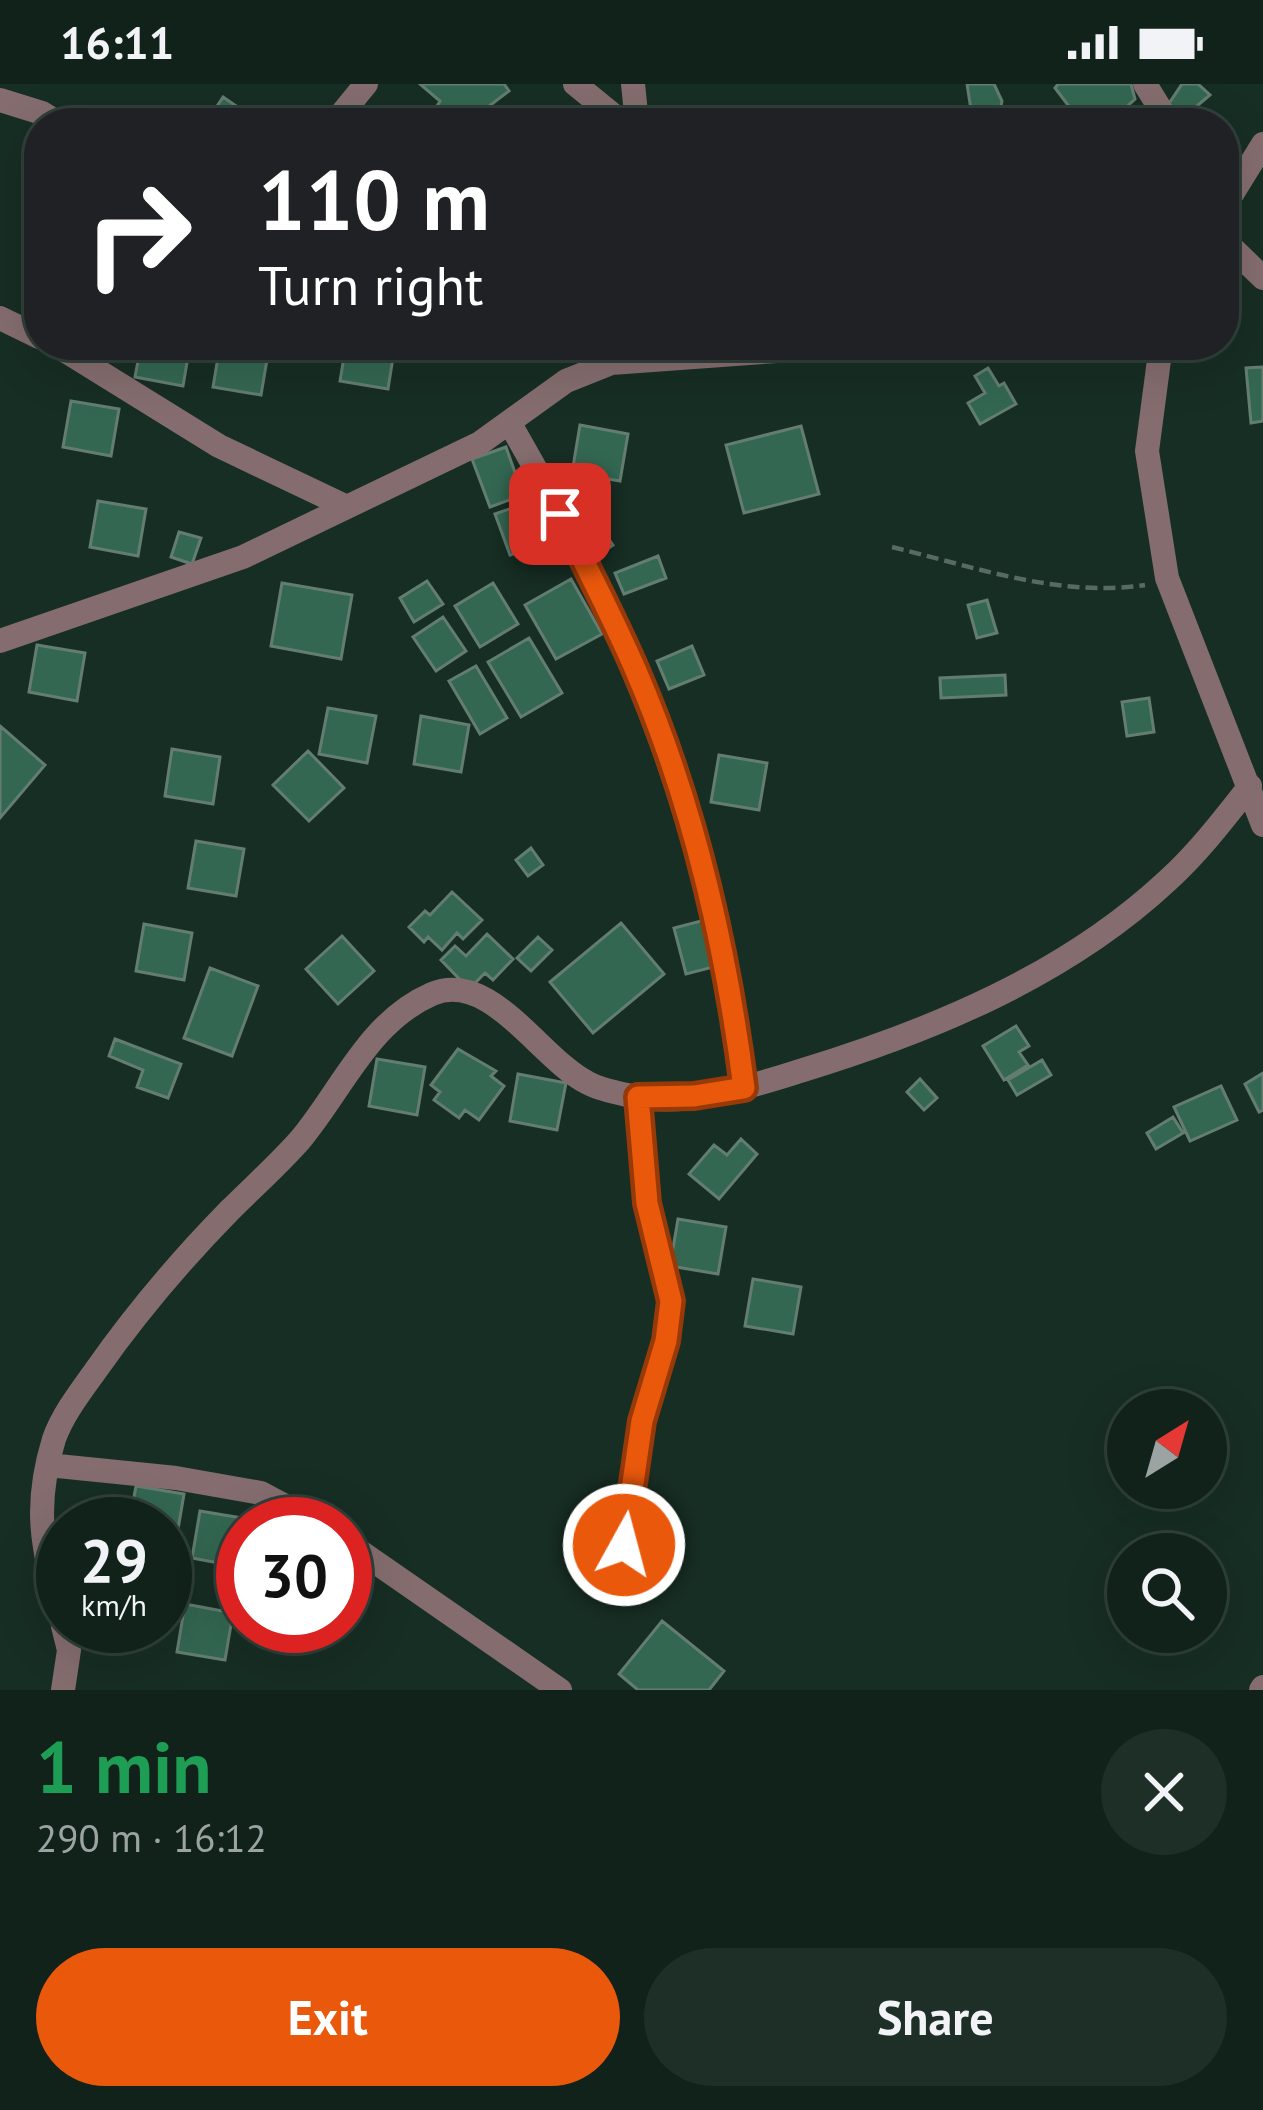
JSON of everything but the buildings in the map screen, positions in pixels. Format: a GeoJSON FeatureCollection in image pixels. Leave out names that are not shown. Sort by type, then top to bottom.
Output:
{"type":"FeatureCollection","features":[{"type":"Feature","properties":{"kind":"street"},"geometry":{"type":"LineString","coordinates":[[346,108],[366,84]]}},
{"type":"Feature","properties":{"kind":"street"},"geometry":{"type":"LineString","coordinates":[[575,84],[605,108]]}},
{"type":"Feature","properties":{"kind":"street"},"geometry":{"type":"LineString","coordinates":[[1239,182],[1263,144]]}},
{"type":"Feature","properties":{"kind":"street"},"geometry":{"type":"LineString","coordinates":[[1239,255],[1263,278]]}},
{"type":"Feature","properties":{"kind":"street"},"geometry":{"type":"LineString","coordinates":[[80,360],[219,446],[345,506]]}},
{"type":"Feature","properties":{"kind":"street"},"geometry":{"type":"LineString","coordinates":[[0,641],[243,557],[480,443],[566,381],[611,363],[652,360]]}},
{"type":"Feature","properties":{"kind":"street"},"geometry":{"type":"LineString","coordinates":[[1159,360],[1147,452],[1167,578],[1263,825]]}},
{"type":"Feature","properties":{"kind":"street"},"geometry":{"type":"LineString","coordinates":[[508,422],[627,652],[669,760],[720,937],[744,1088]]}},
{"type":"Feature","properties":{"kind":"street"},"geometry":{"type":"LineString","coordinates":[[41,1497],[55,1436],[72,1403],[155,1291],[303,1136],[362,1050],[433,993],[458,989],[490,999],[542,1050],[589,1084],[638,1097],[694,1096],[744,1088],[940,1023],[1063,960],[1167,881],[1250,786]]}},
{"type":"Feature","properties":{"kind":"street"},"geometry":{"type":"LineString","coordinates":[[624,1545],[642,1421],[666,1341],[671,1301],[647,1203],[638,1097]]}},
{"type":"Feature","properties":{"kind":"street"},"geometry":{"type":"LineString","coordinates":[[49,1465],[176,1478],[268,1497]]}},
{"type":"Feature","properties":{"kind":"street"},"geometry":{"type":"LineString","coordinates":[[372,1560],[560,1690]]}},
{"type":"Feature","properties":{"kind":"street"},"geometry":{"type":"LineString","coordinates":[[63,1690],[69,1653]]}},
{"type":"Feature","properties":{"kind":"path"},"geometry":{"type":"LineString","coordinates":[[892,547],[1061,587],[1110,591],[1167,578]]}},
{"type":"Feature","properties":{"kind":"route"},"geometry":{"type":"LineString","coordinates":[[560,514],[637,672],[669,760],[720,937],[744,1088],[694,1096],[638,1097],[647,1203],[671,1301],[666,1341],[642,1421],[624,1545]]}}]}
